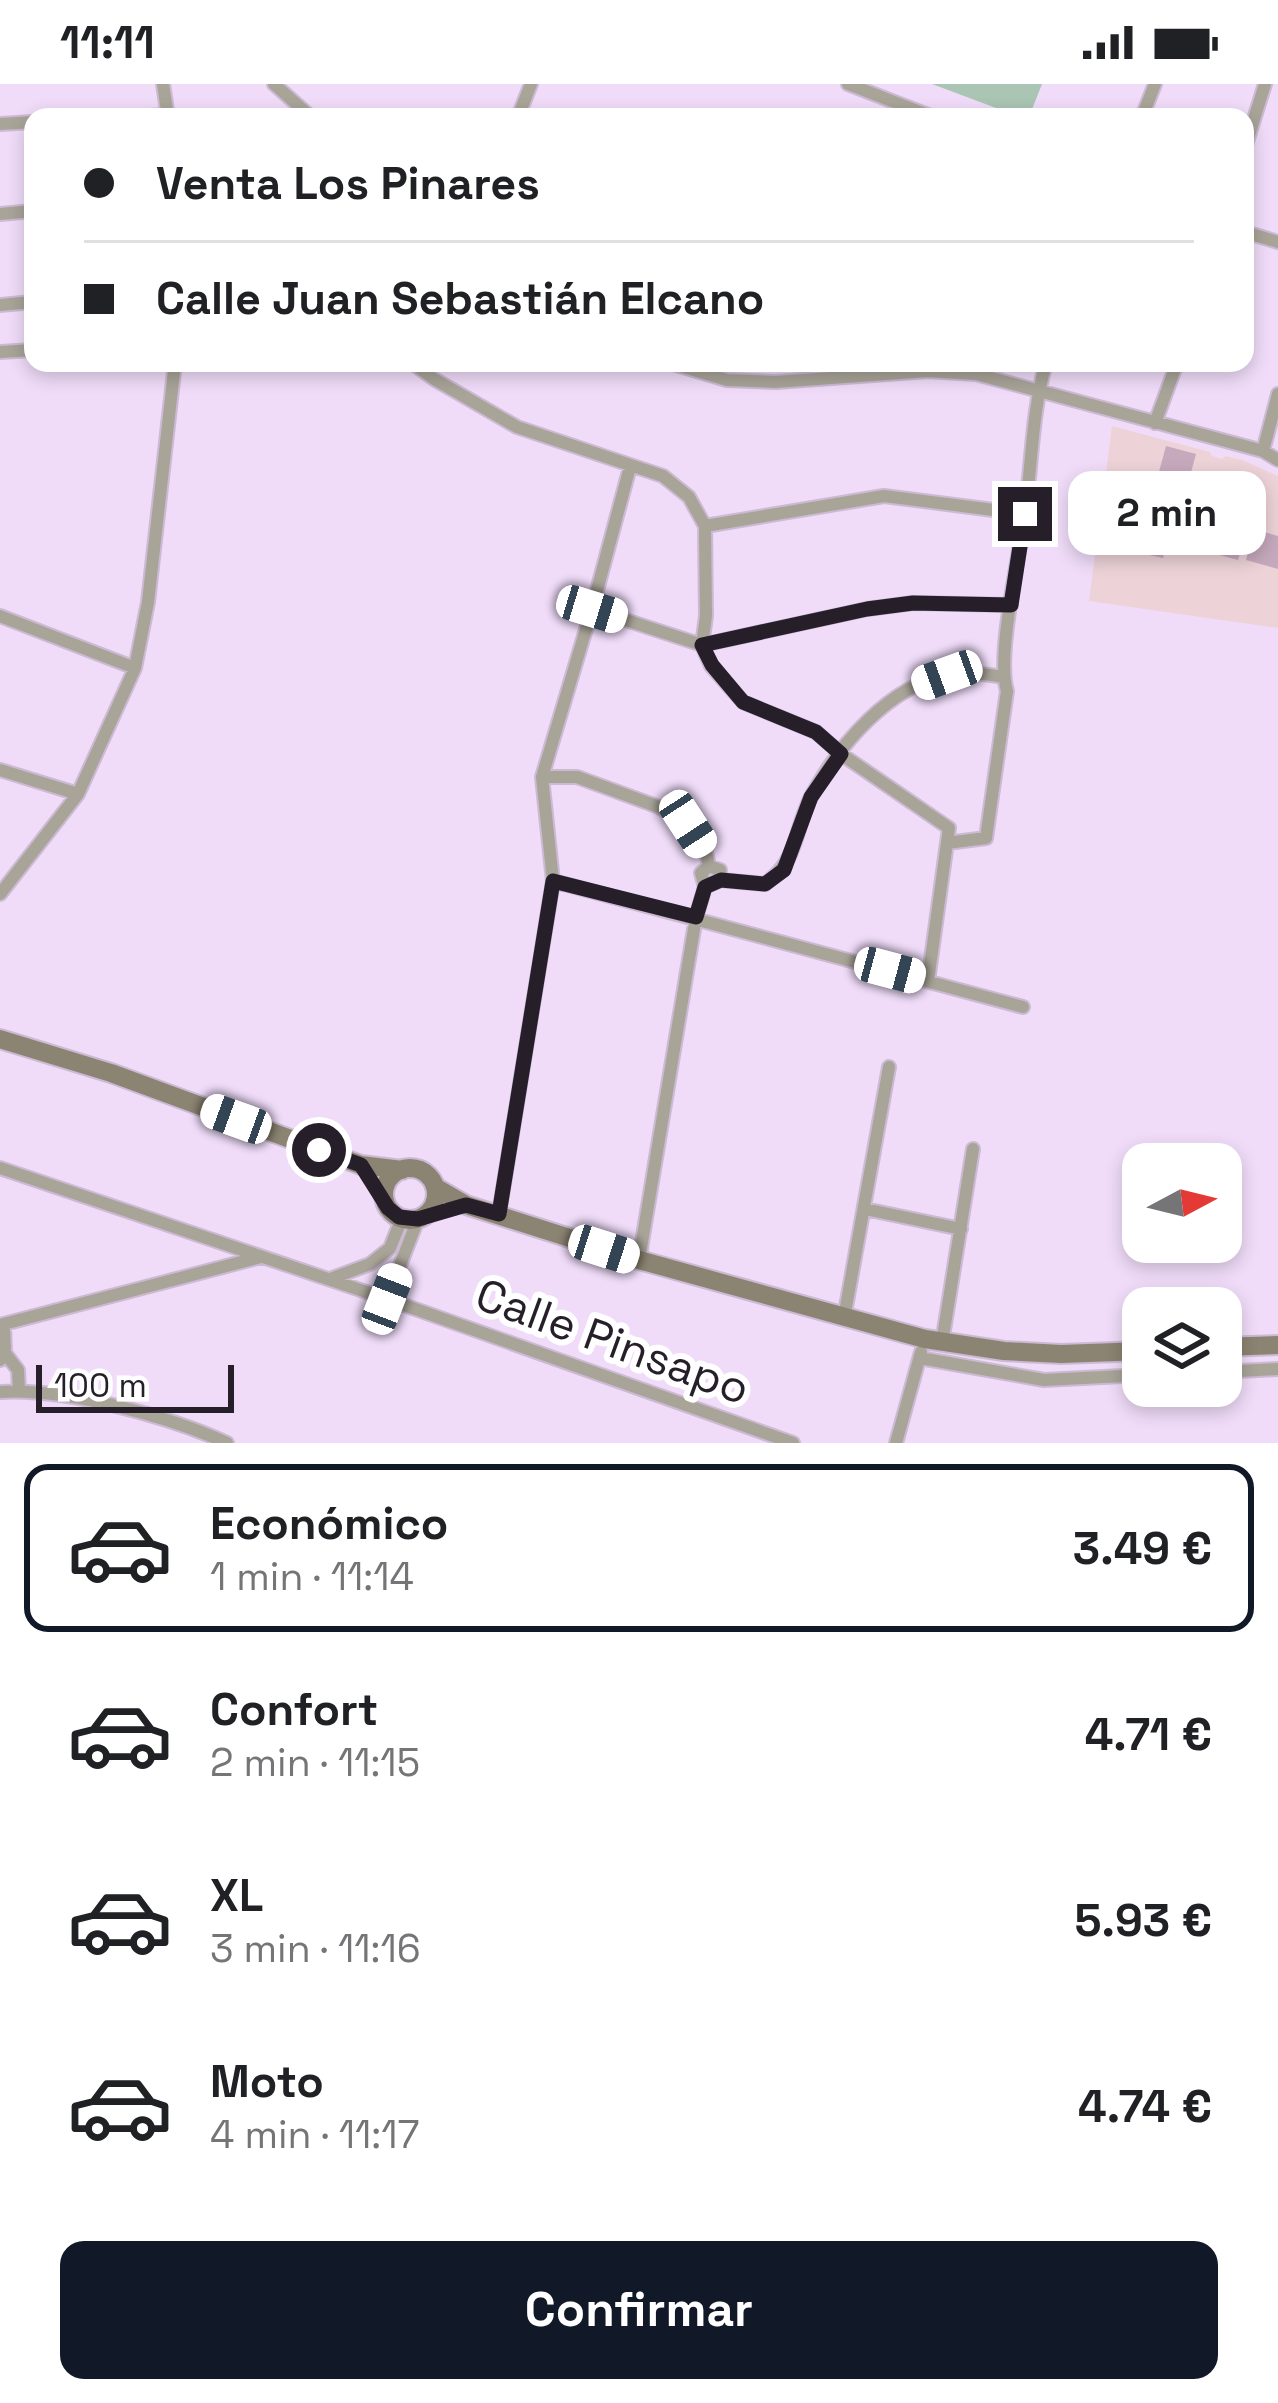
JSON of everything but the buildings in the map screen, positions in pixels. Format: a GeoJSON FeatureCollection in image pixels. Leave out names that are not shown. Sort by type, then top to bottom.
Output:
{"type":"FeatureCollection","features":[{"type":"Feature","properties":{"kind":"street"},"geometry":{"type":"LineString","coordinates":[[274,84],[301,108]]}},
{"type":"Feature","properties":{"kind":"street"},"geometry":{"type":"LineString","coordinates":[[848,84],[910,108]]}},
{"type":"Feature","properties":{"kind":"street"},"geometry":{"type":"LineString","coordinates":[[1254,119],[1265,84]]}},
{"type":"Feature","properties":{"kind":"street"},"geometry":{"type":"LineString","coordinates":[[0,894],[78,794],[135,668],[148,602],[175,372]]}},
{"type":"Feature","properties":{"kind":"street"},"geometry":{"type":"LineString","coordinates":[[424,372],[517,427],[663,476],[689,497],[705,526],[702,645],[712,665],[743,702],[816,732],[949,828],[928,981]]}},
{"type":"Feature","properties":{"kind":"street"},"geometry":{"type":"LineString","coordinates":[[700,372],[727,380],[776,382],[914,372]]}},
{"type":"Feature","properties":{"kind":"street"},"geometry":{"type":"LineString","coordinates":[[944,372],[976,374],[1263,451],[1278,460]]}},
{"type":"Feature","properties":{"kind":"street"},"geometry":{"type":"LineString","coordinates":[[947,843],[986,838],[1007,691],[1003,677],[1011,605],[1044,372]]}},
{"type":"Feature","properties":{"kind":"street"},"geometry":{"type":"LineString","coordinates":[[1155,423],[1174,372]]}},
{"type":"Feature","properties":{"kind":"street"},"geometry":{"type":"LineString","coordinates":[[1263,451],[1278,394]]}},
{"type":"Feature","properties":{"kind":"street"},"geometry":{"type":"LineString","coordinates":[[499,1214],[553,881],[542,777],[630,466]]}},
{"type":"Feature","properties":{"kind":"street"},"geometry":{"type":"LineString","coordinates":[[705,526],[884,496],[1025,514]]}},
{"type":"Feature","properties":{"kind":"street"},"geometry":{"type":"LineString","coordinates":[[592,609],[702,645],[913,603],[1011,605]]}},
{"type":"Feature","properties":{"kind":"street"},"geometry":{"type":"LineString","coordinates":[[0,616],[135,668]]}},
{"type":"Feature","properties":{"kind":"street"},"geometry":{"type":"LineString","coordinates":[[705,887],[721,880],[765,884],[784,870],[811,797],[875,712],[909,688],[947,675],[1003,677]]}},
{"type":"Feature","properties":{"kind":"street"},"geometry":{"type":"LineString","coordinates":[[0,770],[78,794]]}},
{"type":"Feature","properties":{"kind":"street"},"geometry":{"type":"LineString","coordinates":[[542,777],[578,777],[659,806],[688,824],[709,866]]}},
{"type":"Feature","properties":{"kind":"street"},"geometry":{"type":"LineString","coordinates":[[709,866],[719,870],[721,880]]}},
{"type":"Feature","properties":{"kind":"street"},"geometry":{"type":"LineString","coordinates":[[640,1260],[696,917],[705,887],[701,873],[709,866]]}},
{"type":"Feature","properties":{"kind":"street"},"geometry":{"type":"LineString","coordinates":[[553,881],[1022,1007]]}},
{"type":"Feature","properties":{"kind":"street"},"geometry":{"type":"LineString","coordinates":[[0,1026],[111,1073],[361,1165],[411,1168],[466,1205],[640,1260],[1043,1380],[1122,1377]]}},
{"type":"Feature","properties":{"kind":"street"},"geometry":{"type":"LineString","coordinates":[[0,1039],[111,1073]]}},
{"type":"Feature","properties":{"kind":"street"},"geometry":{"type":"LineString","coordinates":[[844,1318],[890,1067]]}},
{"type":"Feature","properties":{"kind":"street"},"geometry":{"type":"LineString","coordinates":[[896,1443],[962,1229],[973,1149]]}},
{"type":"Feature","properties":{"kind":"street"},"geometry":{"type":"LineString","coordinates":[[361,1165],[388,1208],[415,1217],[466,1205]]}},
{"type":"Feature","properties":{"kind":"street","name":"Calle Pinsapo"},"geometry":{"type":"LineString","coordinates":[[0,1168],[794,1443]]}},
{"type":"Feature","properties":{"kind":"street"},"geometry":{"type":"LineString","coordinates":[[385,1199],[389,1180],[402,1170]]}},
{"type":"Feature","properties":{"kind":"street"},"geometry":{"type":"LineString","coordinates":[[328,1280],[370,1264],[390,1248],[415,1217],[435,1202],[435,1187]]}},
{"type":"Feature","properties":{"kind":"street"},"geometry":{"type":"LineString","coordinates":[[865,1209],[962,1229]]}},
{"type":"Feature","properties":{"kind":"street"},"geometry":{"type":"LineString","coordinates":[[387,1299],[415,1217]]}},
{"type":"Feature","properties":{"kind":"street"},"geometry":{"type":"LineString","coordinates":[[19,1391],[18,1370],[3,1356],[2,1325],[262,1257]]}},
{"type":"Feature","properties":{"kind":"street"},"geometry":{"type":"LineString","coordinates":[[1242,1346],[1278,1345]]}},
{"type":"Feature","properties":{"kind":"street"},"geometry":{"type":"LineString","coordinates":[[929,1346],[1061,1354],[1122,1352]]}},
{"type":"Feature","properties":{"kind":"street"},"geometry":{"type":"LineString","coordinates":[[1242,1371],[1278,1369]]}},
{"type":"Feature","properties":{"kind":"street"},"geometry":{"type":"LineString","coordinates":[[0,1392],[62,1395],[190,1426],[227,1443]]}},
{"type":"Feature","properties":{"kind":"shaded area"},"geometry":{"type":"Polygon","coordinates":[[[1112,426],[1222,459],[1242,460],[1278,476],[1278,628],[1089,601],[1112,426]]]}},
{"type":"Feature","properties":{"kind":"green space"},"geometry":{"type":"Polygon","coordinates":[[[932,84],[1042,84],[1033,108],[996,108],[932,84]]]}},
{"type":"Feature","properties":{"kind":"route"},"geometry":{"type":"LineString","coordinates":[[319,1150],[361,1165],[388,1208],[407,1220],[466,1205],[499,1214],[553,881],[696,917],[705,887],[721,880],[765,884],[784,870],[811,797],[841,754],[816,732],[743,702],[702,645],[913,603],[1011,605],[1025,514]]}}]}
